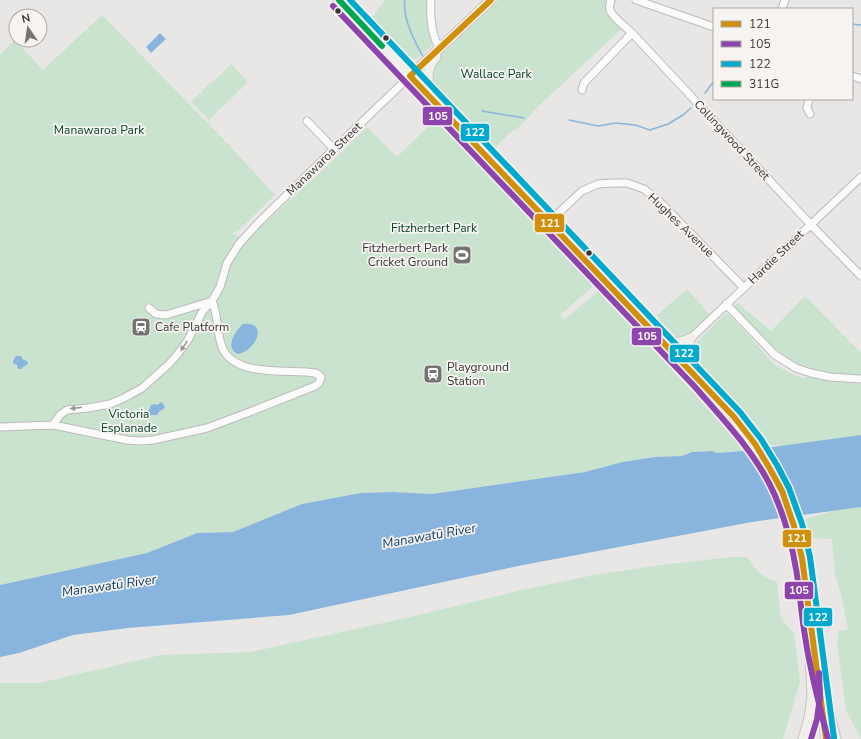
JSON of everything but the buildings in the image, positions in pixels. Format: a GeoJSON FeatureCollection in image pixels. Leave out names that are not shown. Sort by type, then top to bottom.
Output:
{"type":"FeatureCollection","features":[{"type":"Feature","properties":{"kind":"main road"},"geometry":{"type":"LineString","coordinates":[[339,0],[690,370],[734,418],[755,444],[782,491],[794,526],[802,558],[826,739]]}},
{"type":"Feature","properties":{"kind":"main road"},"geometry":{"type":"LineString","coordinates":[[410,76],[491,0]]}},
{"type":"Feature","properties":{"kind":"main road"},"geometry":{"type":"LineString","coordinates":[[430,97],[427,80],[430,67],[434,59],[450,44],[459,30]]}},
{"type":"Feature","properties":{"kind":"main road"},"geometry":{"type":"LineString","coordinates":[[660,339],[679,343],[691,338]]}},
{"type":"Feature","properties":{"kind":"main road"},"geometry":{"type":"LineString","coordinates":[[690,370],[685,352],[691,338]]}},
{"type":"Feature","properties":{"kind":"main road"},"geometry":{"type":"LineString","coordinates":[[803,739],[809,718],[812,696],[808,601]]}},
{"type":"Feature","properties":{"kind":"main road"},"geometry":{"type":"LineString","coordinates":[[814,644],[836,739]]}},
{"type":"Feature","properties":{"kind":"street"},"geometry":{"type":"LineString","coordinates":[[431,0],[430,9],[433,30],[436,43],[440,48]]}},
{"type":"Feature","properties":{"kind":"street","name":"Collingwood Street"},"geometry":{"type":"LineString","coordinates":[[611,0],[609,8],[615,17],[632,33],[861,276]]}},
{"type":"Feature","properties":{"kind":"street"},"geometry":{"type":"LineString","coordinates":[[636,0],[713,27]]}},
{"type":"Feature","properties":{"kind":"street"},"geometry":{"type":"LineString","coordinates":[[582,90],[584,83],[632,33]]}},
{"type":"Feature","properties":{"kind":"street","name":"Manawaroa Street"},"geometry":{"type":"LineString","coordinates":[[53,425],[60,414],[67,410],[110,404],[124,398],[142,388],[168,365],[188,340],[202,312],[212,302],[220,286],[227,263],[239,244],[258,223],[410,76]]}},
{"type":"Feature","properties":{"kind":"street"},"geometry":{"type":"LineString","coordinates":[[809,100],[807,108],[810,114]]}},
{"type":"Feature","properties":{"kind":"street"},"geometry":{"type":"LineString","coordinates":[[307,120],[334,149]]}},
{"type":"Feature","properties":{"kind":"street","name":"Hardie Street"},"geometry":{"type":"LineString","coordinates":[[691,338],[861,177]]}},
{"type":"Feature","properties":{"kind":"street","name":"Hughes Avenue"},"geometry":{"type":"LineString","coordinates":[[549,222],[582,191],[598,184],[627,183],[644,189],[660,202],[744,288]]}},
{"type":"Feature","properties":{"kind":"street"},"geometry":{"type":"LineString","coordinates":[[0,427],[53,425],[127,440],[153,440],[207,428],[315,386],[320,380],[321,377],[319,374],[268,371],[236,362],[227,356],[219,340],[216,312],[212,302],[166,315],[156,314],[149,308]]}},
{"type":"Feature","properties":{"kind":"street"},"geometry":{"type":"LineString","coordinates":[[726,304],[775,355],[796,368],[810,373],[830,377],[861,379]]}},
{"type":"Feature","properties":{"kind":"green space"},"geometry":{"type":"Polygon","coordinates":[[[385,0],[431,0],[435,43],[416,59],[411,58],[372,18],[385,0]]]}},
{"type":"Feature","properties":{"kind":"green space","name":"Wallace Park"},"geometry":{"type":"Polygon","coordinates":[[[499,0],[611,0],[609,8],[625,26],[532,112],[533,113],[519,127],[510,133],[490,152],[419,75],[499,0]]]}},
{"type":"Feature","properties":{"kind":"green space","name":"Victoria Esplanade"},"geometry":{"type":"Polygon","coordinates":[[[102,15],[229,145],[275,195],[239,230],[232,233],[246,240],[325,168],[367,127],[397,157],[439,116],[593,286],[560,315],[564,320],[598,291],[717,418],[724,423],[728,422],[751,450],[717,453],[712,451],[692,452],[682,456],[655,457],[585,472],[432,494],[393,492],[361,493],[302,504],[233,532],[197,533],[147,553],[0,585],[0,55],[8,47],[22,48],[43,70],[102,15]]]}},
{"type":"Feature","properties":{"kind":"green space"},"geometry":{"type":"Polygon","coordinates":[[[231,64],[248,82],[239,91],[237,89],[236,90],[238,92],[229,101],[227,99],[226,100],[228,102],[219,110],[216,109],[218,111],[209,120],[191,102],[200,93],[203,95],[201,92],[210,83],[213,85],[211,83],[221,74],[223,76],[224,75],[222,73],[231,64]]]}},
{"type":"Feature","properties":{"kind":"green space"},"geometry":{"type":"Polygon","coordinates":[[[687,289],[710,315],[680,341],[656,316],[687,289]]]}},
{"type":"Feature","properties":{"kind":"green space"},"geometry":{"type":"Polygon","coordinates":[[[805,296],[861,353],[861,376],[838,375],[815,371],[788,358],[765,340],[734,306],[738,303],[771,331],[805,296]]]}},
{"type":"Feature","properties":{"kind":"green space"},"geometry":{"type":"Polygon","coordinates":[[[726,313],[729,314],[775,365],[792,374],[802,378],[810,377],[832,382],[861,384],[861,435],[787,446],[767,445],[745,416],[690,354],[695,344],[726,313]]]}},
{"type":"Feature","properties":{"kind":"green space"},"geometry":{"type":"Polygon","coordinates":[[[861,507],[861,739],[846,710],[837,642],[839,631],[848,629],[835,573],[832,539],[807,538],[803,520],[837,510],[861,507]]]}},
{"type":"Feature","properties":{"kind":"green space"},"geometry":{"type":"Polygon","coordinates":[[[731,557],[747,557],[756,569],[763,575],[777,582],[781,619],[794,633],[800,682],[783,739],[0,739],[0,683],[39,683],[161,655],[250,652],[415,616],[517,591],[594,575],[731,557]]]}},
{"type":"Feature","properties":{"kind":"water"},"geometry":{"type":"Polygon","coordinates":[[[160,33],[166,39],[151,53],[146,47],[160,33]]]}},
{"type":"Feature","properties":{"kind":"water"},"geometry":{"type":"Polygon","coordinates":[[[243,324],[251,324],[256,327],[258,332],[254,343],[250,348],[238,354],[234,351],[231,344],[234,335],[243,324]]]}},
{"type":"Feature","properties":{"kind":"water"},"geometry":{"type":"Polygon","coordinates":[[[16,356],[21,356],[23,360],[27,361],[28,364],[21,369],[18,369],[17,365],[13,363],[16,356]]]}},
{"type":"Feature","properties":{"kind":"water"},"geometry":{"type":"Polygon","coordinates":[[[162,402],[165,408],[157,415],[152,415],[147,418],[144,412],[149,410],[151,405],[157,405],[162,402]]]}},
{"type":"Feature","properties":{"kind":"water","name":"Manawatū River"},"geometry":{"type":"Polygon","coordinates":[[[861,435],[861,507],[752,522],[523,565],[289,615],[128,628],[73,635],[19,653],[0,657],[0,585],[147,553],[197,533],[233,532],[302,504],[361,493],[393,492],[432,494],[585,472],[623,462],[655,457],[682,456],[692,452],[712,451],[717,453],[743,451],[861,435]]]}},
{"type":"Feature","properties":{"kind":"pier"},"geometry":{"type":"Polygon","coordinates":[[[767,446],[780,468],[801,517],[785,520],[779,503],[761,466],[749,449],[767,446]]]}},
{"type":"Feature","properties":{"kind":"waterway"},"geometry":{"type":"LineString","coordinates":[[405,0],[405,14],[407,22],[413,38],[424,58]]}},
{"type":"Feature","properties":{"kind":"waterway"},"geometry":{"type":"LineString","coordinates":[[853,24],[861,25]]}},
{"type":"Feature","properties":{"kind":"waterway"},"geometry":{"type":"LineString","coordinates":[[705,93],[713,82]]}},
{"type":"Feature","properties":{"kind":"waterway"},"geometry":{"type":"LineString","coordinates":[[569,120],[598,126],[616,123],[635,125],[650,130],[668,124],[691,108]]}},
{"type":"Feature","properties":{"kind":"waterway"},"geometry":{"type":"LineString","coordinates":[[482,111],[524,118]]}},
{"type":"Feature","properties":{"kind":"transit line","name":"311G"},"geometry":{"type":"LineString","coordinates":[[339,0],[382,46]]}},
{"type":"Feature","properties":{"kind":"transit line","name":"122"},"geometry":{"type":"LineString","coordinates":[[350,0],[740,412],[761,439],[789,488],[802,524],[810,557],[834,738]]}},
{"type":"Feature","properties":{"kind":"transit line","name":"121"},"geometry":{"type":"LineString","coordinates":[[410,76],[491,0]]}},
{"type":"Feature","properties":{"kind":"transit line","name":"105"},"geometry":{"type":"LineString","coordinates":[[333,6],[695,387],[735,433],[753,457],[774,493],[789,536],[794,558],[809,662],[828,739]]}},
{"type":"Feature","properties":{"kind":"transit line","name":"121"},"geometry":{"type":"LineString","coordinates":[[410,76],[734,417],[755,444],[782,491],[794,526],[802,558],[826,739]]}},
{"type":"Feature","properties":{"kind":"transit line","name":"105"},"geometry":{"type":"LineString","coordinates":[[811,739],[817,719],[820,697],[819,673]]}},
{"type":"Feature","properties":{"kind":"place","name":"Fitzherbert Park Cricket Ground"},"geometry":{"type":"Point","coordinates":[462,255]}},
{"type":"Feature","properties":{"kind":"place","name":"Cafe Platform"},"geometry":{"type":"Point","coordinates":[141,327]}},
{"type":"Feature","properties":{"kind":"place","name":"Playground Station"},"geometry":{"type":"Point","coordinates":[433,374]}},
{"type":"Feature","properties":{"kind":"park label","name":"Manawaroa Park"},"geometry":{"type":"Point","coordinates":[99,130]}},
{"type":"Feature","properties":{"kind":"park label","name":"Fitzherbert Park"},"geometry":{"type":"Point","coordinates":[434,228]}}]}
